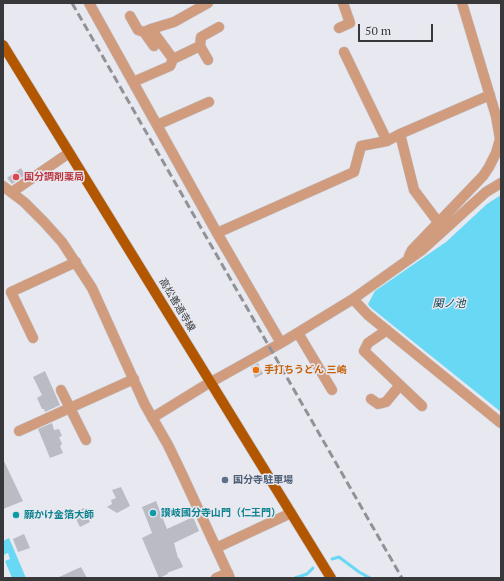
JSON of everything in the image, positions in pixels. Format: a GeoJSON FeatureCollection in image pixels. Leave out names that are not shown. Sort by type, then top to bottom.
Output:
{"type":"FeatureCollection","features":[{"type":"Feature","properties":{"kind":"main road","name":"高松善通寺線"},"geometry":{"type":"LineString","coordinates":[[3,45],[331,578]]}},
{"type":"Feature","properties":{"kind":"street"},"geometry":{"type":"LineString","coordinates":[[90,3],[217,233],[281,343]]}},
{"type":"Feature","properties":{"kind":"street"},"geometry":{"type":"LineString","coordinates":[[130,16],[138,30],[148,30],[174,22],[208,3]]}},
{"type":"Feature","properties":{"kind":"street"},"geometry":{"type":"LineString","coordinates":[[339,28],[350,23],[343,3]]}},
{"type":"Feature","properties":{"kind":"street"},"geometry":{"type":"LineString","coordinates":[[405,263],[412,250],[489,167],[496,153],[500,139],[498,112],[490,95],[462,3]]}},
{"type":"Feature","properties":{"kind":"street"},"geometry":{"type":"LineString","coordinates":[[208,60],[200,46],[201,37],[219,27]]}},
{"type":"Feature","properties":{"kind":"street"},"geometry":{"type":"LineString","coordinates":[[148,30],[173,59]]}},
{"type":"Feature","properties":{"kind":"street"},"geometry":{"type":"LineString","coordinates":[[148,30],[154,46]]}},
{"type":"Feature","properties":{"kind":"street"},"geometry":{"type":"LineString","coordinates":[[133,82],[170,66],[173,59],[200,46]]}},
{"type":"Feature","properties":{"kind":"street"},"geometry":{"type":"LineString","coordinates":[[344,52],[387,141]]}},
{"type":"Feature","properties":{"kind":"street"},"geometry":{"type":"LineString","coordinates":[[217,233],[354,172],[361,146],[387,141],[490,95]]}},
{"type":"Feature","properties":{"kind":"street"},"geometry":{"type":"LineString","coordinates":[[157,125],[209,102]]}},
{"type":"Feature","properties":{"kind":"street"},"geometry":{"type":"LineString","coordinates":[[400,134],[414,190],[438,222]]}},
{"type":"Feature","properties":{"kind":"street"},"geometry":{"type":"LineString","coordinates":[[69,153],[5,187],[44,222],[62,242],[92,288],[145,405],[168,445],[229,575],[216,578]]}},
{"type":"Feature","properties":{"kind":"street"},"geometry":{"type":"LineString","coordinates":[[152,418],[353,299],[405,263],[437,238],[486,192],[501,183]]}},
{"type":"Feature","properties":{"kind":"street"},"geometry":{"type":"LineString","coordinates":[[33,338],[11,292],[76,262]]}},
{"type":"Feature","properties":{"kind":"street"},"geometry":{"type":"LineString","coordinates":[[353,299],[368,315],[501,423]]}},
{"type":"Feature","properties":{"kind":"street"},"geometry":{"type":"LineString","coordinates":[[387,330],[368,343],[364,351],[422,406]]}},
{"type":"Feature","properties":{"kind":"street"},"geometry":{"type":"LineString","coordinates":[[298,332],[332,390]]}},
{"type":"Feature","properties":{"kind":"street"},"geometry":{"type":"LineString","coordinates":[[19,431],[134,379]]}},
{"type":"Feature","properties":{"kind":"street"},"geometry":{"type":"LineString","coordinates":[[371,399],[378,404],[386,402],[400,385]]}},
{"type":"Feature","properties":{"kind":"street"},"geometry":{"type":"LineString","coordinates":[[61,390],[69,409],[86,440]]}},
{"type":"Feature","properties":{"kind":"street"},"geometry":{"type":"LineString","coordinates":[[216,548],[290,513]]}},
{"type":"Feature","properties":{"kind":"water","name":"関ノ池"},"geometry":{"type":"Polygon","coordinates":[[[501,195],[501,412],[368,304],[375,291],[446,242],[487,204],[501,195]]]}},
{"type":"Feature","properties":{"kind":"water"},"geometry":{"type":"Polygon","coordinates":[[[9,538],[26,578],[12,578],[5,561],[10,559],[8,553],[3,555],[3,541],[9,538]]]}},
{"type":"Feature","properties":{"kind":"building","name":"国分調剤薬局"},"geometry":{"type":"Polygon","coordinates":[[[21,168],[25,175],[12,184],[7,178],[21,168]]]}},
{"type":"Feature","properties":{"kind":"building","name":"手打ちうどん 三嶋"},"geometry":{"type":"Polygon","coordinates":[[[258,363],[263,374],[255,378],[251,367],[258,363]]]}},
{"type":"Feature","properties":{"kind":"building"},"geometry":{"type":"Polygon","coordinates":[[[45,371],[60,405],[45,412],[37,398],[42,395],[33,377],[45,371]]]}},
{"type":"Feature","properties":{"kind":"building"},"geometry":{"type":"Polygon","coordinates":[[[52,423],[54,430],[59,429],[62,436],[59,437],[62,444],[60,446],[63,453],[50,458],[38,429],[52,423]]]}},
{"type":"Feature","properties":{"kind":"building"},"geometry":{"type":"Polygon","coordinates":[[[3,459],[23,501],[3,509],[3,459]]]}},
{"type":"Feature","properties":{"kind":"building"},"geometry":{"type":"Polygon","coordinates":[[[121,487],[130,506],[117,513],[107,507],[112,504],[111,500],[116,498],[112,490],[121,487]]]}},
{"type":"Feature","properties":{"kind":"building"},"geometry":{"type":"Polygon","coordinates":[[[156,501],[167,529],[193,517],[199,531],[174,543],[178,558],[183,567],[167,573],[168,574],[159,578],[142,538],[152,533],[142,507],[156,501]]]}},
{"type":"Feature","properties":{"kind":"building"},"geometry":{"type":"Polygon","coordinates":[[[84,508],[90,522],[80,527],[73,513],[84,508]]]}},
{"type":"Feature","properties":{"kind":"building"},"geometry":{"type":"Polygon","coordinates":[[[24,534],[30,548],[18,552],[13,539],[24,534]]]}},
{"type":"Feature","properties":{"kind":"building"},"geometry":{"type":"Polygon","coordinates":[[[81,567],[87,578],[57,578],[81,567]]]}},
{"type":"Feature","properties":{"kind":"waterway"},"geometry":{"type":"LineString","coordinates":[[332,559],[339,557],[359,572],[370,578]]}},
{"type":"Feature","properties":{"kind":"waterway"},"geometry":{"type":"LineString","coordinates":[[295,578],[307,574],[313,568]]}},
{"type":"Feature","properties":{"kind":"railway"},"geometry":{"type":"LineString","coordinates":[[72,3],[402,578]]}},
{"type":"Feature","properties":{"kind":"place","name":"国分調剤薬局"},"geometry":{"type":"Point","coordinates":[16,177]}},
{"type":"Feature","properties":{"kind":"place","name":"手打ちうどん 三嶋"},"geometry":{"type":"Point","coordinates":[256,370]}},
{"type":"Feature","properties":{"kind":"place","name":"国分寺駐車場"},"geometry":{"type":"Point","coordinates":[225,480]}},
{"type":"Feature","properties":{"kind":"place","name":"讃岐國分寺山門（仁王門）"},"geometry":{"type":"Point","coordinates":[153,513]}},
{"type":"Feature","properties":{"kind":"place","name":"願かけ金箔大師"},"geometry":{"type":"Point","coordinates":[16,515]}}]}
